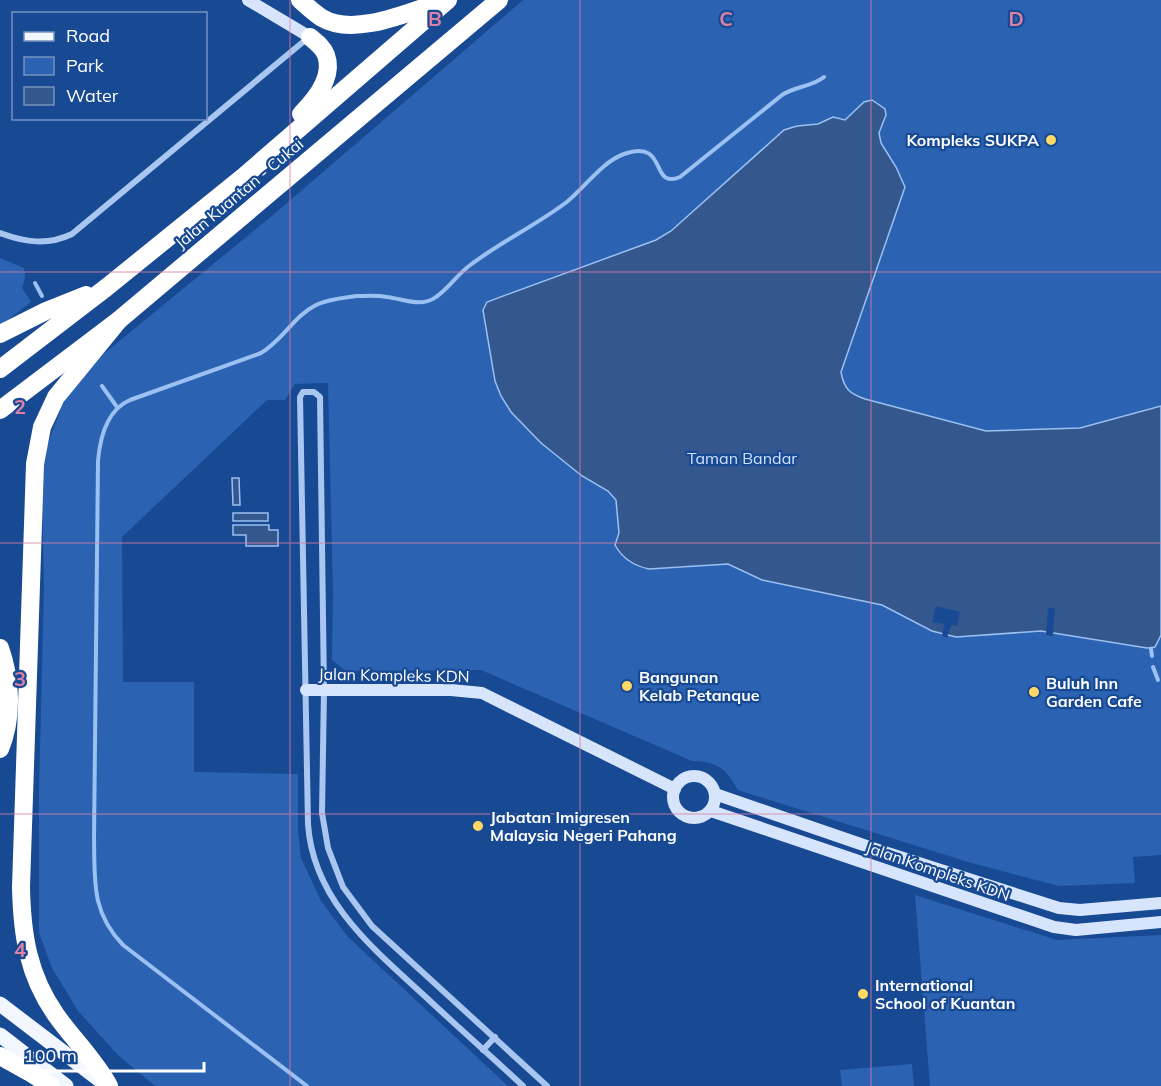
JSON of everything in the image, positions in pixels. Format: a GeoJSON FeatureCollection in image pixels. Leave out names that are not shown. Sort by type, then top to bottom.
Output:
{"type":"FeatureCollection","features":[{"type":"Feature","properties":{"kind":"highway"},"geometry":{"type":"LineString","coordinates":[[300,0],[323,19],[354,24],[394,17],[446,0]]}},
{"type":"Feature","properties":{"kind":"highway","name":"Jalan Kuantan - Cukai"},"geometry":{"type":"LineString","coordinates":[[0,369],[107,287],[243,177],[446,0]]}},
{"type":"Feature","properties":{"kind":"highway","name":"Jalan Kuantan - Cukai"},"geometry":{"type":"LineString","coordinates":[[0,410],[119,320],[499,0]]}},
{"type":"Feature","properties":{"kind":"highway"},"geometry":{"type":"LineString","coordinates":[[243,177],[308,107],[323,85],[327,65],[326,55],[310,37]]}},
{"type":"Feature","properties":{"kind":"highway"},"geometry":{"type":"LineString","coordinates":[[0,334],[46,311],[107,287]]}},
{"type":"Feature","properties":{"kind":"highway"},"geometry":{"type":"LineString","coordinates":[[108,1086],[55,1013],[42,991],[31,963],[22,926],[21,887],[35,464],[42,427],[56,397],[119,320]]}},
{"type":"Feature","properties":{"kind":"highway"},"geometry":{"type":"LineString","coordinates":[[0,648],[8,675],[9,703],[0,749]]}},
{"type":"Feature","properties":{"kind":"highway"},"geometry":{"type":"LineString","coordinates":[[0,1056],[51,1086]]}},
{"type":"Feature","properties":{"kind":"main road"},"geometry":{"type":"LineString","coordinates":[[0,1004],[108,1086]]}},
{"type":"Feature","properties":{"kind":"main road"},"geometry":{"type":"LineString","coordinates":[[0,1035],[66,1086]]}},
{"type":"Feature","properties":{"kind":"street"},"geometry":{"type":"LineString","coordinates":[[0,233],[32,243],[59,240],[72,234],[310,37],[248,0]]}},
{"type":"Feature","properties":{"kind":"street"},"geometry":{"type":"LineString","coordinates":[[524,1086],[366,941],[348,921],[331,896],[317,863],[309,833],[300,397],[303,392],[314,392],[320,397],[324,690],[323,826],[328,848],[343,887],[372,926],[547,1086]]}},
{"type":"Feature","properties":{"kind":"street","name":"Jalan Kompleks KDN"},"geometry":{"type":"LineString","coordinates":[[306,690],[451,690],[482,693],[675,789]]}},
{"type":"Feature","properties":{"kind":"street"},"geometry":{"type":"LineString","coordinates":[[688,777],[700,777],[710,783],[716,794],[716,800],[711,811],[701,818],[689,818],[675,807],[673,795],[675,789],[682,780],[688,777]]}},
{"type":"Feature","properties":{"kind":"street","name":"Jalan Kompleks KDN"},"geometry":{"type":"LineString","coordinates":[[716,794],[878,850],[1065,909],[1161,903]]}},
{"type":"Feature","properties":{"kind":"street","name":"Jalan Kompleks KDN"},"geometry":{"type":"LineString","coordinates":[[711,811],[1044,925],[1076,930],[1161,922]]}},
{"type":"Feature","properties":{"kind":"street"},"geometry":{"type":"LineString","coordinates":[[1062,929],[1065,909]]}},
{"type":"Feature","properties":{"kind":"street"},"geometry":{"type":"LineString","coordinates":[[483,1050],[495,1037]]}},
{"type":"Feature","properties":{"kind":"green space","name":"Taman Bandar"},"geometry":{"type":"Polygon","coordinates":[[[523,0],[1161,0],[1161,855],[1133,857],[1135,883],[1059,886],[968,862],[738,790],[725,771],[715,765],[692,761],[481,670],[346,671],[332,660],[333,593],[328,383],[295,384],[285,400],[267,400],[122,537],[123,682],[194,682],[194,772],[298,774],[298,831],[301,858],[321,901],[348,937],[508,1086],[155,1086],[119,1056],[78,1011],[52,968],[39,933],[39,793],[44,585],[42,494],[43,468],[48,443],[62,406],[95,361],[273,215],[523,0]]]}},
{"type":"Feature","properties":{"kind":"green space"},"geometry":{"type":"Polygon","coordinates":[[[0,258],[24,268],[25,278],[22,288],[31,302],[0,326],[0,258]]]}},
{"type":"Feature","properties":{"kind":"green space"},"geometry":{"type":"Polygon","coordinates":[[[915,895],[1057,940],[1161,935],[1161,1086],[930,1086],[915,895]]]}},
{"type":"Feature","properties":{"kind":"green space"},"geometry":{"type":"Polygon","coordinates":[[[912,1064],[914,1086],[842,1086],[840,1070],[912,1064]]]}},
{"type":"Feature","properties":{"kind":"water"},"geometry":{"type":"Polygon","coordinates":[[[872,100],[885,109],[886,115],[879,133],[881,143],[905,187],[841,372],[846,387],[855,395],[865,399],[986,431],[1080,428],[1161,406],[1161,635],[1155,647],[1147,648],[1041,631],[956,637],[932,631],[882,605],[762,580],[728,564],[649,569],[639,566],[625,558],[615,545],[619,533],[616,500],[608,491],[582,476],[541,443],[511,412],[501,396],[495,381],[483,310],[487,302],[656,240],[671,231],[784,130],[818,124],[833,117],[845,120],[864,102],[872,100]]]}},
{"type":"Feature","properties":{"kind":"water"},"geometry":{"type":"Polygon","coordinates":[[[232,478],[239,478],[240,505],[233,505],[232,478]]]}},
{"type":"Feature","properties":{"kind":"water"},"geometry":{"type":"Polygon","coordinates":[[[233,513],[268,513],[268,521],[233,521],[233,513]]]}},
{"type":"Feature","properties":{"kind":"water"},"geometry":{"type":"Polygon","coordinates":[[[233,525],[269,525],[269,530],[278,530],[278,546],[246,546],[246,535],[233,535],[233,525]]]}},
{"type":"Feature","properties":{"kind":"pier"},"geometry":{"type":"Polygon","coordinates":[[[936,606],[960,612],[957,626],[951,625],[947,638],[942,636],[944,624],[932,622],[936,606]]]}},
{"type":"Feature","properties":{"kind":"pier"},"geometry":{"type":"Polygon","coordinates":[[[1048,608],[1055,608],[1053,636],[1046,635],[1048,608]]]}},
{"type":"Feature","properties":{"kind":"waterway"},"geometry":{"type":"LineString","coordinates":[[307,1086],[123,945],[113,933],[100,908],[95,882],[94,838],[98,461],[103,434],[110,417],[130,400],[261,353],[276,342],[301,315],[321,303],[356,296],[383,296],[412,302],[430,300],[440,294],[481,257],[568,201],[601,168],[616,158],[638,151],[647,153],[653,158],[664,177],[671,179],[680,177],[782,95],[824,77]]}},
{"type":"Feature","properties":{"kind":"waterway"},"geometry":{"type":"LineString","coordinates":[[35,283],[42,296]]}},
{"type":"Feature","properties":{"kind":"waterway"},"geometry":{"type":"LineString","coordinates":[[102,386],[117,407]]}},
{"type":"Feature","properties":{"kind":"waterway"},"geometry":{"type":"LineString","coordinates":[[1151,649],[1152,656]]}},
{"type":"Feature","properties":{"kind":"waterway"},"geometry":{"type":"LineString","coordinates":[[1153,667],[1158,680]]}},
{"type":"Feature","properties":{"kind":"place","name":"Kompleks SUKPA"},"geometry":{"type":"Point","coordinates":[1051,140]}},
{"type":"Feature","properties":{"kind":"place","name":"Bangunan Kelab Petanque"},"geometry":{"type":"Point","coordinates":[627,686]}},
{"type":"Feature","properties":{"kind":"place","name":"Buluh Inn Garden Cafe"},"geometry":{"type":"Point","coordinates":[1034,692]}},
{"type":"Feature","properties":{"kind":"place","name":"Jabatan Imigresen Malaysia Negeri Pahang"},"geometry":{"type":"Point","coordinates":[478,826]}},
{"type":"Feature","properties":{"kind":"place","name":"International School of Kuantan"},"geometry":{"type":"Point","coordinates":[863,994]}}]}
